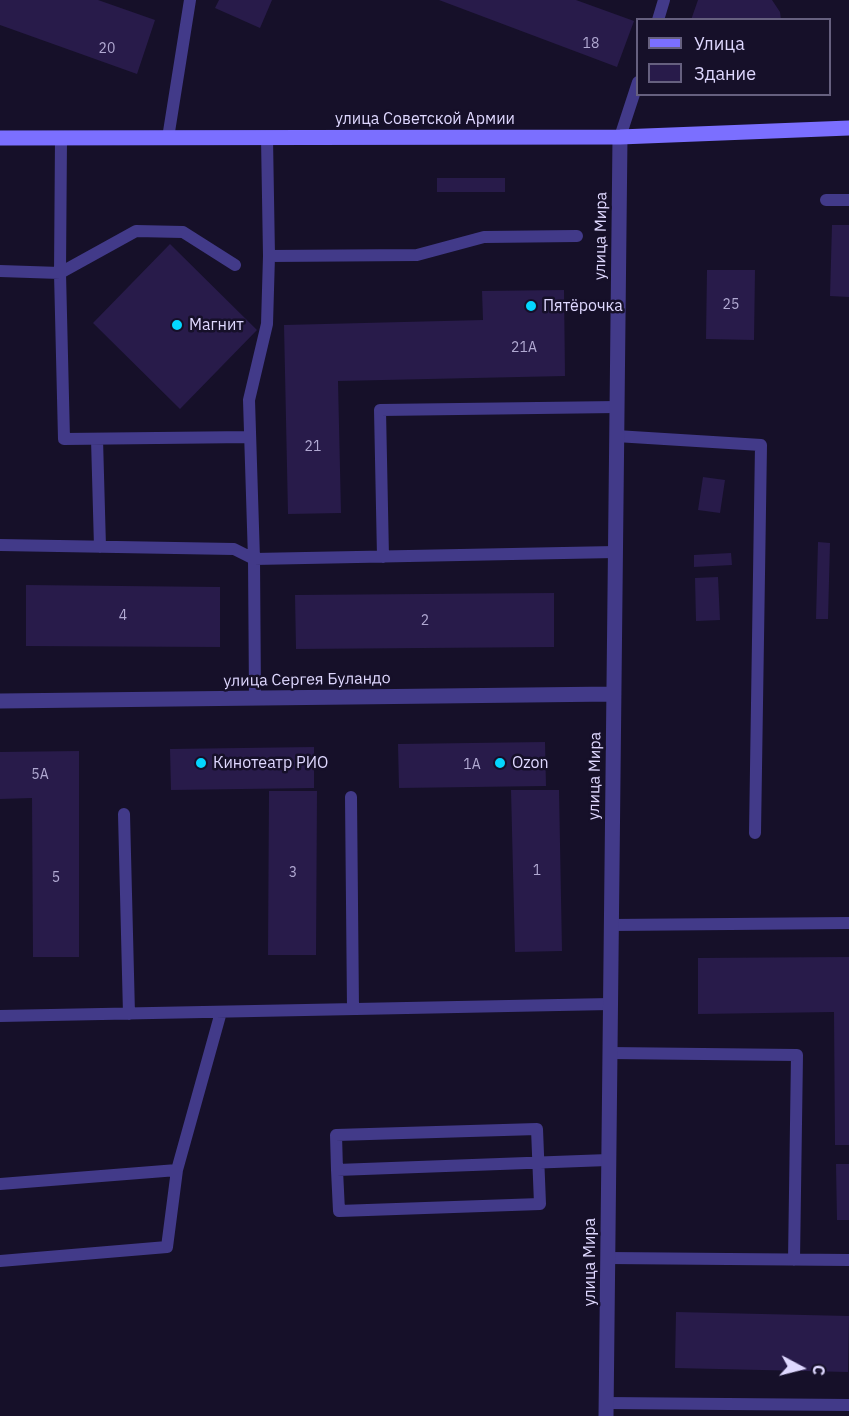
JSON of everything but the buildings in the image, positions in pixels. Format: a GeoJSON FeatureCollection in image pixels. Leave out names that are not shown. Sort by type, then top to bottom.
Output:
{"type":"FeatureCollection","features":[{"type":"Feature","properties":{"kind":"street","name":"улица Советской Армии"},"geometry":{"type":"LineString","coordinates":[[0,138],[620,137],[849,128]]}},
{"type":"Feature","properties":{"kind":"street","name":"улица Мира"},"geometry":{"type":"LineString","coordinates":[[606,1409],[620,137]]}},
{"type":"Feature","properties":{"kind":"street","name":"улица Сергея Буландо"},"geometry":{"type":"LineString","coordinates":[[0,701],[614,694]]}},
{"type":"Feature","properties":{"kind":"lane"},"geometry":{"type":"LineString","coordinates":[[659,18],[664,0]]}},
{"type":"Feature","properties":{"kind":"lane"},"geometry":{"type":"LineString","coordinates":[[168,138],[188,1]]}},
{"type":"Feature","properties":{"kind":"lane"},"geometry":{"type":"LineString","coordinates":[[620,137],[636,88]]}},
{"type":"Feature","properties":{"kind":"lane"},"geometry":{"type":"LineString","coordinates":[[61,138],[60,273],[64,439],[250,437]]}},
{"type":"Feature","properties":{"kind":"lane"},"geometry":{"type":"LineString","coordinates":[[255,698],[249,400],[267,324],[269,256],[267,138]]}},
{"type":"Feature","properties":{"kind":"lane"},"geometry":{"type":"LineString","coordinates":[[826,200],[849,200]]}},
{"type":"Feature","properties":{"kind":"lane"},"geometry":{"type":"LineString","coordinates":[[0,271],[60,273],[136,231],[183,232],[236,265]]}},
{"type":"Feature","properties":{"kind":"lane"},"geometry":{"type":"LineString","coordinates":[[269,256],[417,255],[484,237],[577,236]]}},
{"type":"Feature","properties":{"kind":"lane"},"geometry":{"type":"LineString","coordinates":[[383,557],[380,410],[617,407]]}},
{"type":"Feature","properties":{"kind":"lane"},"geometry":{"type":"LineString","coordinates":[[616,436],[760,445],[755,833]]}},
{"type":"Feature","properties":{"kind":"lane"},"geometry":{"type":"LineString","coordinates":[[97,439],[100,547]]}},
{"type":"Feature","properties":{"kind":"lane"},"geometry":{"type":"LineString","coordinates":[[0,545],[234,549],[254,559],[615,552]]}},
{"type":"Feature","properties":{"kind":"lane"},"geometry":{"type":"LineString","coordinates":[[351,797],[353,1009]]}},
{"type":"Feature","properties":{"kind":"lane"},"geometry":{"type":"LineString","coordinates":[[124,814],[129,1014]]}},
{"type":"Feature","properties":{"kind":"lane"},"geometry":{"type":"LineString","coordinates":[[611,925],[849,923]]}},
{"type":"Feature","properties":{"kind":"lane"},"geometry":{"type":"LineString","coordinates":[[0,1016],[610,1004]]}},
{"type":"Feature","properties":{"kind":"lane"},"geometry":{"type":"LineString","coordinates":[[0,1261],[167,1247],[177,1170],[221,1012]]}},
{"type":"Feature","properties":{"kind":"lane"},"geometry":{"type":"LineString","coordinates":[[609,1053],[797,1055],[794,1260]]}},
{"type":"Feature","properties":{"kind":"lane"},"geometry":{"type":"LineString","coordinates":[[537,1129],[540,1204],[339,1211],[337,1170],[336,1135],[537,1129]]}},
{"type":"Feature","properties":{"kind":"lane"},"geometry":{"type":"LineString","coordinates":[[337,1170],[608,1160]]}},
{"type":"Feature","properties":{"kind":"lane"},"geometry":{"type":"LineString","coordinates":[[0,1184],[177,1170]]}},
{"type":"Feature","properties":{"kind":"lane"},"geometry":{"type":"LineString","coordinates":[[608,1258],[849,1260]]}},
{"type":"Feature","properties":{"kind":"lane"},"geometry":{"type":"LineString","coordinates":[[606,1409],[849,1405]]}},
{"type":"Feature","properties":{"kind":"place","name":"Пятёрочка"},"geometry":{"type":"Point","coordinates":[531,306]}},
{"type":"Feature","properties":{"kind":"place","name":"Магнит"},"geometry":{"type":"Point","coordinates":[177,325]}},
{"type":"Feature","properties":{"kind":"place","name":"Кинотеатр РИО"},"geometry":{"type":"Point","coordinates":[201,763]}},
{"type":"Feature","properties":{"kind":"place","name":"Ozon"},"geometry":{"type":"Point","coordinates":[500,763]}}]}
